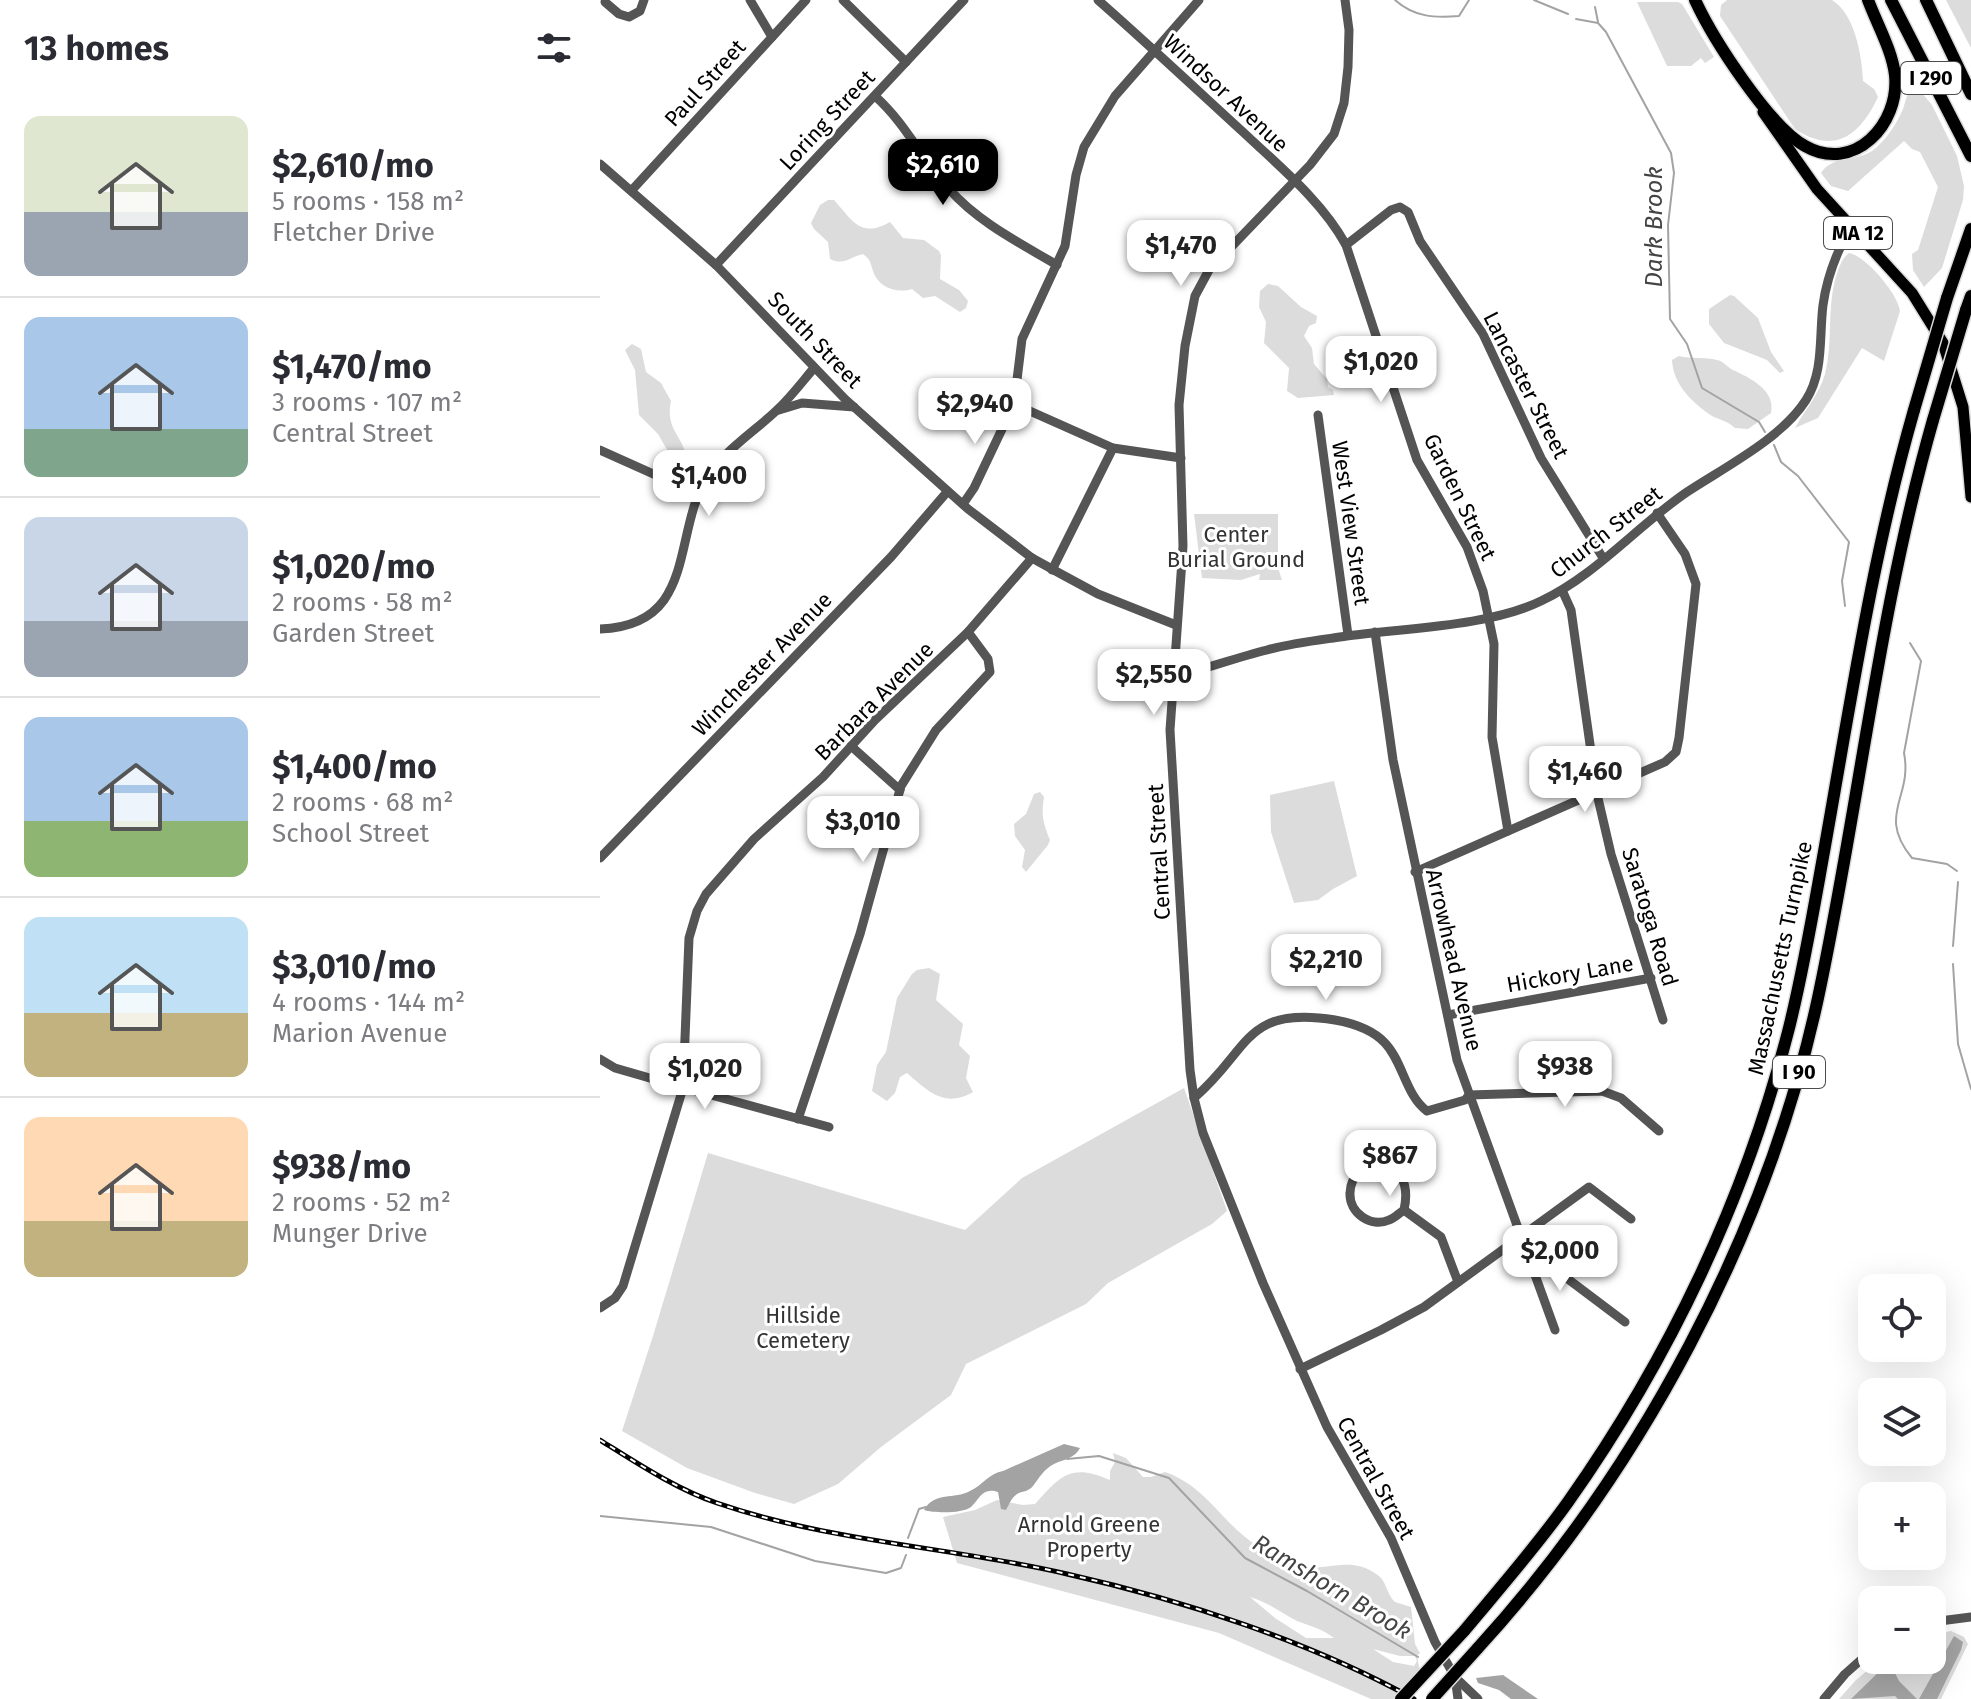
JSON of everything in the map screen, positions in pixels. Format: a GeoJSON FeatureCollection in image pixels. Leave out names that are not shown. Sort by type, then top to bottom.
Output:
{"type":"FeatureCollection","features":[{"type":"Feature","properties":{"kind":"highway","name":"MA 12"},"geometry":{"type":"LineString","coordinates":[[1695,0],[1734,68]]}},
{"type":"Feature","properties":{"kind":"highway"},"geometry":{"type":"LineString","coordinates":[[1734,68],[1784,130],[1805,146],[1835,154],[1858,149],[1873,139],[1885,124],[1895,81],[1890,55],[1868,0]]}},
{"type":"Feature","properties":{"kind":"highway","name":"I 290"},"geometry":{"type":"LineString","coordinates":[[1891,0],[1971,156]]}},
{"type":"Feature","properties":{"kind":"highway","name":"I 290"},"geometry":{"type":"LineString","coordinates":[[1926,0],[1971,94]]}},
{"type":"Feature","properties":{"kind":"highway","name":"Massachusetts Turnpike"},"geometry":{"type":"LineString","coordinates":[[1401,1699],[1464,1631],[1551,1526],[1627,1411],[1692,1291],[1747,1162],[1782,1055],[1795,1002],[1874,570],[1914,410],[1971,229]]}},
{"type":"Feature","properties":{"kind":"highway","name":"Massachusetts Turnpike"},"geometry":{"type":"LineString","coordinates":[[1432,1699],[1570,1535],[1641,1429],[1701,1326],[1752,1208],[1795,1087],[1818,999],[1897,566],[1933,420],[1971,296]]}},
{"type":"Feature","properties":{"kind":"main road","name":"MA 12"},"geometry":{"type":"LineString","coordinates":[[1734,68],[1803,172],[1912,293],[1944,345],[1963,407],[1971,497]]}},
{"type":"Feature","properties":{"kind":"street"},"geometry":{"type":"LineString","coordinates":[[604,3],[629,17],[640,11],[644,0]]}},
{"type":"Feature","properties":{"kind":"street"},"geometry":{"type":"LineString","coordinates":[[750,0],[772,37]]}},
{"type":"Feature","properties":{"kind":"street","name":"Paul Street"},"geometry":{"type":"LineString","coordinates":[[632,190],[806,0]]}},
{"type":"Feature","properties":{"kind":"street"},"geometry":{"type":"LineString","coordinates":[[843,0],[906,62]]}},
{"type":"Feature","properties":{"kind":"street","name":"Loring Street"},"geometry":{"type":"LineString","coordinates":[[716,265],[964,0]]}},
{"type":"Feature","properties":{"kind":"street","name":"Windsor Avenue"},"geometry":{"type":"LineString","coordinates":[[1098,0],[1186,78],[1294,182]]}},
{"type":"Feature","properties":{"kind":"street"},"geometry":{"type":"LineString","coordinates":[[963,504],[974,488],[1014,404],[1022,339],[1065,246],[1076,175],[1084,147],[1107,106],[1199,0]]}},
{"type":"Feature","properties":{"kind":"street","name":"Central Street"},"geometry":{"type":"LineString","coordinates":[[1345,0],[1349,54],[1342,115],[1329,143],[1218,259],[1197,291],[1183,365],[1179,405],[1183,546],[1170,730],[1194,1098],[1210,1151],[1300,1369],[1331,1435],[1391,1538],[1435,1642],[1455,1677],[1458,1699]]}},
{"type":"Feature","properties":{"kind":"street"},"geometry":{"type":"LineString","coordinates":[[875,96],[905,126],[955,196],[1003,233],[1057,265]]}},
{"type":"Feature","properties":{"kind":"street","name":"South Street"},"geometry":{"type":"LineString","coordinates":[[600,164],[716,265],[814,368],[947,492],[1052,570],[1098,594],[1176,625]]}},
{"type":"Feature","properties":{"kind":"street","name":"Garden Street"},"geometry":{"type":"LineString","coordinates":[[1294,182],[1327,218],[1346,245],[1417,460],[1470,555],[1479,578],[1494,644],[1492,737],[1508,831]]}},
{"type":"Feature","properties":{"kind":"street","name":"Lancaster Street"},"geometry":{"type":"LineString","coordinates":[[1346,245],[1391,210],[1406,209],[1420,241],[1491,349],[1541,458],[1603,558]]}},
{"type":"Feature","properties":{"kind":"street","name":"Church Street"},"geometry":{"type":"LineString","coordinates":[[1173,677],[1268,650],[1348,635],[1489,616],[1530,606],[1562,590],[1657,513],[1771,436],[1805,402],[1818,369],[1822,308],[1828,279],[1851,226]]}},
{"type":"Feature","properties":{"kind":"street"},"geometry":{"type":"LineString","coordinates":[[600,629],[612,629],[639,620],[649,614],[671,590],[683,559],[698,494],[706,479],[726,453],[776,412],[814,368]]}},
{"type":"Feature","properties":{"kind":"street"},"geometry":{"type":"LineString","coordinates":[[776,412],[802,403],[854,407]]}},
{"type":"Feature","properties":{"kind":"street"},"geometry":{"type":"LineString","coordinates":[[1014,404],[1113,448],[1181,458]]}},
{"type":"Feature","properties":{"kind":"street","name":"West View Street"},"geometry":{"type":"LineString","coordinates":[[1318,415],[1348,635]]}},
{"type":"Feature","properties":{"kind":"street"},"geometry":{"type":"LineString","coordinates":[[1052,570],[1113,448]]}},
{"type":"Feature","properties":{"kind":"street"},"geometry":{"type":"LineString","coordinates":[[600,450],[698,494]]}},
{"type":"Feature","properties":{"kind":"street","name":"Winchester Avenue"},"geometry":{"type":"LineString","coordinates":[[600,858],[891,557],[947,492]]}},
{"type":"Feature","properties":{"kind":"street"},"geometry":{"type":"LineString","coordinates":[[1415,872],[1597,793],[1673,756],[1677,747],[1696,584],[1685,554],[1657,513]]}},
{"type":"Feature","properties":{"kind":"street","name":"Barbara Avenue"},"geometry":{"type":"LineString","coordinates":[[600,1308],[615,1298],[623,1286],[683,1088],[689,938],[701,902],[711,885],[746,847],[823,777],[968,632],[1032,558]]}},
{"type":"Feature","properties":{"kind":"street","name":"Saratoga Road"},"geometry":{"type":"LineString","coordinates":[[1562,590],[1572,616],[1597,793],[1611,854],[1663,1020]]}},
{"type":"Feature","properties":{"kind":"street"},"geometry":{"type":"LineString","coordinates":[[798,1119],[860,934],[900,790],[936,730],[990,672],[988,659],[968,632]]}},
{"type":"Feature","properties":{"kind":"street","name":"Arrowhead Avenue"},"geometry":{"type":"LineString","coordinates":[[1375,632],[1393,760],[1457,1060],[1555,1330]]}},
{"type":"Feature","properties":{"kind":"street"},"geometry":{"type":"LineString","coordinates":[[851,746],[900,790]]}},
{"type":"Feature","properties":{"kind":"street","name":"Hickory Lane"},"geometry":{"type":"LineString","coordinates":[[1448,1015],[1651,978]]}},
{"type":"Feature","properties":{"kind":"street"},"geometry":{"type":"LineString","coordinates":[[1194,1098],[1209,1086],[1232,1054],[1255,1032],[1275,1022],[1304,1017],[1345,1022],[1379,1037],[1393,1052],[1427,1111],[1465,1100],[1469,1095],[1602,1091],[1624,1101],[1659,1131]]}},
{"type":"Feature","properties":{"kind":"street"},"geometry":{"type":"LineString","coordinates":[[601,1062],[683,1088],[829,1127]]}},
{"type":"Feature","properties":{"kind":"street"},"geometry":{"type":"LineString","coordinates":[[1383,1165],[1394,1169],[1406,1185],[1404,1210],[1387,1221],[1374,1223],[1354,1209],[1350,1187],[1355,1178],[1372,1166],[1383,1165]]}},
{"type":"Feature","properties":{"kind":"street"},"geometry":{"type":"LineString","coordinates":[[1300,1369],[1416,1312],[1589,1187],[1631,1219]]}},
{"type":"Feature","properties":{"kind":"street"},"geometry":{"type":"LineString","coordinates":[[1404,1210],[1441,1237],[1458,1282]]}},
{"type":"Feature","properties":{"kind":"street"},"geometry":{"type":"LineString","coordinates":[[1521,1237],[1536,1255],[1625,1322]]}},
{"type":"Feature","properties":{"kind":"street"},"geometry":{"type":"LineString","coordinates":[[1946,1620],[1970,1616]]}},
{"type":"Feature","properties":{"kind":"street"},"geometry":{"type":"LineString","coordinates":[[1824,1699],[1858,1662]]}},
{"type":"Feature","properties":{"kind":"street"},"geometry":{"type":"LineString","coordinates":[[1455,1677],[1478,1699]]}},
{"type":"Feature","properties":{"kind":"green space"},"geometry":{"type":"Polygon","coordinates":[[[1727,0],[1832,0],[1840,6],[1856,36],[1863,81],[1874,89],[1878,97],[1863,122],[1854,131],[1834,141],[1809,137],[1795,129],[1720,16],[1721,5],[1727,0]]]}},
{"type":"Feature","properties":{"kind":"green space"},"geometry":{"type":"Polygon","coordinates":[[[1946,0],[1971,0],[1971,48],[1946,0]]]}},
{"type":"Feature","properties":{"kind":"green space"},"geometry":{"type":"Polygon","coordinates":[[[1637,2],[1682,4],[1714,57],[1705,63],[1701,58],[1691,66],[1667,66],[1637,2]]]}},
{"type":"Feature","properties":{"kind":"green space"},"geometry":{"type":"Polygon","coordinates":[[[1913,86],[1932,105],[1957,156],[1964,186],[1963,200],[1942,268],[1924,287],[1913,270],[1912,254],[1918,250],[1938,187],[1920,152],[1904,141],[1848,191],[1831,186],[1821,173],[1833,163],[1877,147],[1895,125],[1913,86]]]}},
{"type":"Feature","properties":{"kind":"green space"},"geometry":{"type":"Polygon","coordinates":[[[834,200],[864,228],[872,229],[890,222],[903,238],[924,240],[939,251],[940,279],[959,290],[968,301],[966,308],[960,312],[935,296],[923,298],[912,289],[900,291],[888,288],[875,277],[869,260],[863,254],[843,261],[830,259],[828,242],[811,223],[820,205],[834,200]]]}},
{"type":"Feature","properties":{"kind":"green space"},"geometry":{"type":"Polygon","coordinates":[[[1849,253],[1864,261],[1880,277],[1894,295],[1900,311],[1884,361],[1862,348],[1818,418],[1795,428],[1825,374],[1835,280],[1840,265],[1849,253]]]}},
{"type":"Feature","properties":{"kind":"green space"},"geometry":{"type":"Polygon","coordinates":[[[1268,284],[1278,286],[1301,307],[1317,316],[1316,323],[1309,326],[1304,336],[1312,348],[1314,364],[1327,379],[1334,395],[1298,398],[1287,391],[1289,368],[1264,343],[1266,322],[1259,307],[1260,291],[1268,284]]]}},
{"type":"Feature","properties":{"kind":"green space"},"geometry":{"type":"Polygon","coordinates":[[[1730,295],[1758,318],[1771,352],[1784,371],[1780,373],[1767,360],[1724,343],[1709,324],[1709,309],[1730,295]]]}},
{"type":"Feature","properties":{"kind":"green space"},"geometry":{"type":"Polygon","coordinates":[[[632,344],[641,349],[646,372],[661,383],[671,401],[671,420],[683,446],[685,460],[678,461],[670,455],[658,434],[639,415],[635,370],[625,350],[632,344]]]}},
{"type":"Feature","properties":{"kind":"green space"},"geometry":{"type":"Polygon","coordinates":[[[1679,356],[1719,361],[1754,381],[1770,398],[1771,413],[1748,429],[1735,428],[1712,416],[1691,399],[1680,385],[1672,360],[1679,356]]]}},
{"type":"Feature","properties":{"kind":"green space","name":"Center Burial Ground"},"geometry":{"type":"Polygon","coordinates":[[[1194,514],[1278,514],[1278,568],[1282,580],[1259,580],[1260,574],[1241,580],[1202,578],[1194,514]]]}},
{"type":"Feature","properties":{"kind":"green space"},"geometry":{"type":"Polygon","coordinates":[[[1334,781],[1357,876],[1318,900],[1294,903],[1271,832],[1270,795],[1334,781]]]}},
{"type":"Feature","properties":{"kind":"green space"},"geometry":{"type":"Polygon","coordinates":[[[1040,792],[1044,797],[1043,819],[1050,840],[1026,872],[1022,867],[1025,850],[1015,836],[1014,824],[1026,814],[1034,794],[1040,792]]]}},
{"type":"Feature","properties":{"kind":"green space"},"geometry":{"type":"Polygon","coordinates":[[[1333,943],[1349,946],[1346,964],[1361,975],[1356,980],[1342,985],[1327,985],[1307,977],[1305,966],[1281,968],[1283,960],[1333,943]]]}},
{"type":"Feature","properties":{"kind":"green space"},"geometry":{"type":"Polygon","coordinates":[[[929,968],[940,974],[936,1000],[963,1024],[959,1045],[970,1056],[966,1078],[973,1092],[963,1097],[945,1098],[929,1091],[907,1073],[900,1077],[895,1093],[887,1101],[872,1091],[877,1065],[886,1052],[897,998],[912,974],[929,968]]]}},
{"type":"Feature","properties":{"kind":"green space","name":"Hillside Cemetery"},"geometry":{"type":"Polygon","coordinates":[[[1184,1088],[1227,1211],[1212,1224],[1108,1283],[1086,1304],[966,1364],[951,1395],[881,1447],[838,1484],[794,1504],[687,1468],[622,1431],[708,1153],[965,1230],[1022,1178],[1184,1088]]]}},
{"type":"Feature","properties":{"kind":"green space","name":"Arnold Greene Property"},"geometry":{"type":"Polygon","coordinates":[[[1113,1453],[1126,1458],[1143,1477],[1165,1472],[1179,1478],[1203,1495],[1244,1536],[1282,1558],[1307,1567],[1361,1566],[1379,1576],[1395,1602],[1411,1607],[1422,1682],[1412,1699],[1371,1699],[1219,1633],[957,1563],[943,1517],[975,1510],[997,1500],[1035,1504],[1060,1479],[1076,1472],[1110,1480],[1110,1471],[1115,1462],[1113,1453]],[[1250,1597],[1306,1638],[1334,1638],[1321,1630],[1250,1597]],[[1373,1649],[1393,1662],[1414,1666],[1417,1661],[1415,1656],[1400,1656],[1373,1649]]]}},
{"type":"Feature","properties":{"kind":"green space"},"geometry":{"type":"Polygon","coordinates":[[[1946,1632],[1964,1637],[1968,1644],[1941,1699],[1839,1699],[1863,1674],[1946,1674],[1946,1632]]]}},
{"type":"Feature","properties":{"kind":"shaded area"},"geometry":{"type":"Polygon","coordinates":[[[1064,1444],[1080,1448],[1072,1457],[1047,1468],[1031,1488],[1015,1496],[1006,1510],[1001,1509],[998,1492],[988,1491],[971,1507],[961,1511],[924,1510],[934,1500],[964,1494],[994,1474],[1064,1444]]]}},
{"type":"Feature","properties":{"kind":"shaded area"},"geometry":{"type":"Polygon","coordinates":[[[1954,1636],[1963,1642],[1937,1699],[1919,1699],[1933,1674],[1946,1674],[1946,1650],[1954,1636]]]}},
{"type":"Feature","properties":{"kind":"shaded area"},"geometry":{"type":"Polygon","coordinates":[[[1877,1674],[1896,1674],[1917,1699],[1898,1699],[1895,1696],[1851,1699],[1877,1674]]]}},
{"type":"Feature","properties":{"kind":"shaded area"},"geometry":{"type":"Polygon","coordinates":[[[1503,1675],[1538,1699],[1511,1699],[1499,1690],[1478,1683],[1476,1678],[1503,1675]]]}},
{"type":"Feature","properties":{"kind":"waterway","name":"Dark Brook"},"geometry":{"type":"LineString","coordinates":[[1395,0],[1417,13],[1441,17],[1459,16],[1469,0]]}},
{"type":"Feature","properties":{"kind":"waterway","name":"Dark Brook"},"geometry":{"type":"LineString","coordinates":[[1534,0],[1568,14]]}},
{"type":"Feature","properties":{"kind":"waterway"},"geometry":{"type":"LineString","coordinates":[[1595,7],[1598,22]]}},
{"type":"Feature","properties":{"kind":"waterway","name":"Dark Brook"},"geometry":{"type":"LineString","coordinates":[[1576,19],[1598,23],[1606,32],[1671,153],[1674,173],[1668,225],[1670,319],[1687,344],[1702,388],[1759,422],[1765,432]]}},
{"type":"Feature","properties":{"kind":"waterway","name":"Dark Brook"},"geometry":{"type":"LineString","coordinates":[[1774,445],[1781,462],[1798,476],[1849,542],[1842,581],[1845,606]]}},
{"type":"Feature","properties":{"kind":"waterway","name":"Dark Brook"},"geometry":{"type":"LineString","coordinates":[[1910,643],[1921,661],[1904,753],[1904,782],[1896,817],[1897,829],[1912,858],[1947,864],[1957,871]]}},
{"type":"Feature","properties":{"kind":"waterway","name":"Dark Brook"},"geometry":{"type":"LineString","coordinates":[[1953,946],[1958,882]]}},
{"type":"Feature","properties":{"kind":"waterway","name":"Dark Brook"},"geometry":{"type":"LineString","coordinates":[[1953,964],[1958,1044],[1971,1089]]}},
{"type":"Feature","properties":{"kind":"waterway","name":"Ramshorn Brook"},"geometry":{"type":"LineString","coordinates":[[1067,1459],[1099,1456],[1169,1478],[1245,1558],[1418,1657]]}},
{"type":"Feature","properties":{"kind":"waterway","name":"Ramshorn Brook"},"geometry":{"type":"LineString","coordinates":[[908,1538],[919,1509],[926,1507]]}},
{"type":"Feature","properties":{"kind":"waterway","name":"Ramshorn Brook"},"geometry":{"type":"LineString","coordinates":[[600,1516],[711,1527],[815,1561],[886,1573],[901,1568],[906,1555]]}},
{"type":"Feature","properties":{"kind":"railway"},"geometry":{"type":"LineString","coordinates":[[600,1440],[672,1483],[717,1503],[803,1527],[1024,1565],[1156,1596],[1290,1641],[1414,1699]]}}]}
